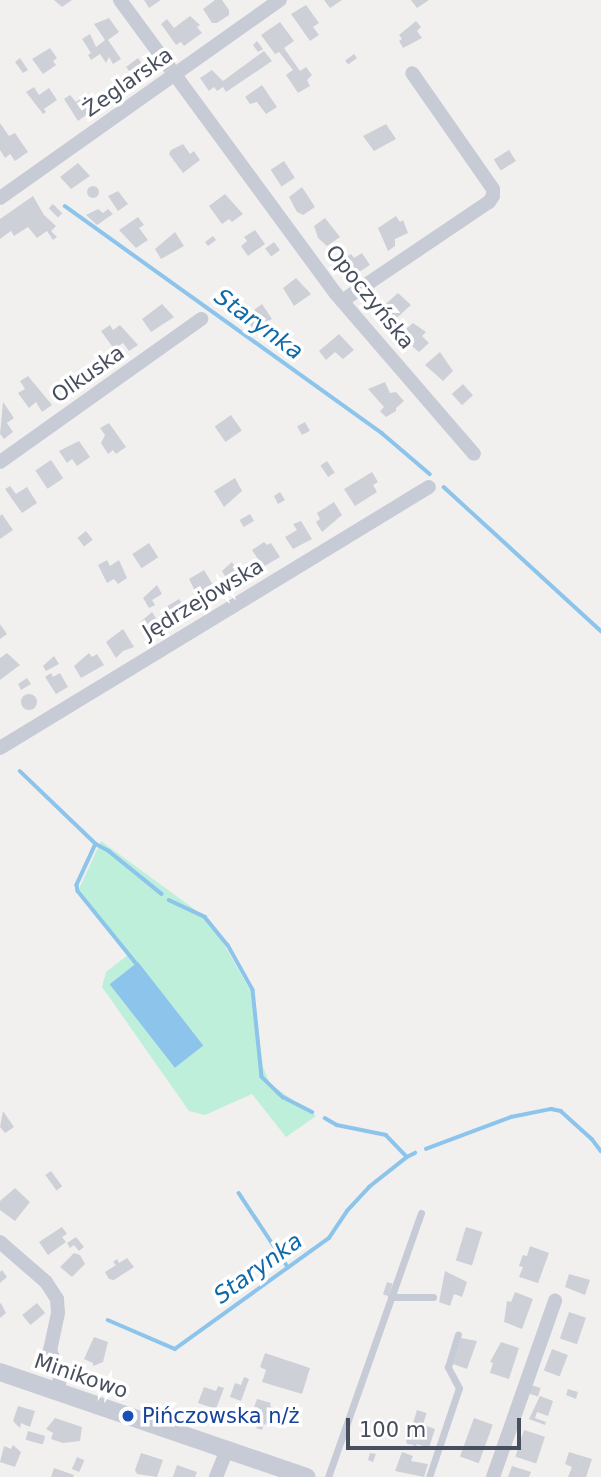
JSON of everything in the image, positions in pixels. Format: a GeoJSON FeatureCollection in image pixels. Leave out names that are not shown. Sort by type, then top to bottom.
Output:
{"type":"FeatureCollection","features":[{"type":"Feature","properties":{"kind":"street","name":"Opoczyńska"},"geometry":{"type":"LineString","coordinates":[[120,0],[342,301],[474,454]]}},
{"type":"Feature","properties":{"kind":"street","name":"Żeglarska"},"geometry":{"type":"LineString","coordinates":[[0,198],[281,0]]}},
{"type":"Feature","properties":{"kind":"street"},"geometry":{"type":"LineString","coordinates":[[342,301],[489,202],[493,196],[493,189],[487,179],[412,73]]}},
{"type":"Feature","properties":{"kind":"street","name":"Olkuska"},"geometry":{"type":"LineString","coordinates":[[0,462],[201,319]]}},
{"type":"Feature","properties":{"kind":"street","name":"Jędrzejowska"},"geometry":{"type":"LineString","coordinates":[[1,745],[429,487]]}},
{"type":"Feature","properties":{"kind":"street"},"geometry":{"type":"LineString","coordinates":[[0,1242],[46,1282],[57,1299],[58,1314],[50,1350],[60,1377],[58,1392]]}},
{"type":"Feature","properties":{"kind":"street"},"geometry":{"type":"LineString","coordinates":[[493,1477],[555,1301]]}},
{"type":"Feature","properties":{"kind":"street","name":"Minikowo"},"geometry":{"type":"LineString","coordinates":[[0,1372],[306,1477]]}},
{"type":"Feature","properties":{"kind":"street"},"geometry":{"type":"LineString","coordinates":[[216,1477],[227,1450]]}},
{"type":"Feature","properties":{"kind":"lane"},"geometry":{"type":"LineString","coordinates":[[328,1477],[421,1213]]}},
{"type":"Feature","properties":{"kind":"lane"},"geometry":{"type":"LineString","coordinates":[[391,1297],[433,1297]]}},
{"type":"Feature","properties":{"kind":"lane"},"geometry":{"type":"LineString","coordinates":[[429,1477],[459,1388],[448,1367],[458,1335]]}},
{"type":"Feature","properties":{"kind":"green space"},"geometry":{"type":"Polygon","coordinates":[[[101,841],[201,914],[221,939],[254,997],[263,1067],[270,1084],[316,1116],[286,1137],[252,1094],[205,1115],[189,1111],[102,987],[106,972],[129,954],[79,889],[101,841]]]}},
{"type":"Feature","properties":{"kind":"water"},"geometry":{"type":"Polygon","coordinates":[[[138,962],[203,1046],[175,1068],[110,984],[138,962]]]}},
{"type":"Feature","properties":{"kind":"building"},"geometry":{"type":"Polygon","coordinates":[[[54,0],[72,0],[62,7],[54,0]]]}},
{"type":"Feature","properties":{"kind":"building"},"geometry":{"type":"Polygon","coordinates":[[[144,0],[161,0],[149,8],[144,0]]]}},
{"type":"Feature","properties":{"kind":"building"},"geometry":{"type":"Polygon","coordinates":[[[215,0],[222,0],[229,10],[229,15],[217,23],[212,23],[203,9],[215,0]]]}},
{"type":"Feature","properties":{"kind":"building"},"geometry":{"type":"Polygon","coordinates":[[[324,0],[342,0],[330,8],[324,0]]]}},
{"type":"Feature","properties":{"kind":"building"},"geometry":{"type":"Polygon","coordinates":[[[411,0],[429,0],[417,8],[411,0]]]}},
{"type":"Feature","properties":{"kind":"building"},"geometry":{"type":"Polygon","coordinates":[[[306,5],[319,23],[313,27],[319,35],[310,41],[291,14],[306,5]]]}},
{"type":"Feature","properties":{"kind":"building"},"geometry":{"type":"Polygon","coordinates":[[[190,16],[200,25],[197,27],[202,33],[184,46],[181,42],[176,45],[161,24],[167,19],[174,28],[190,16]]]}},
{"type":"Feature","properties":{"kind":"building"},"geometry":{"type":"Polygon","coordinates":[[[109,18],[119,32],[108,40],[121,59],[113,64],[109,57],[106,63],[100,54],[91,60],[88,55],[91,53],[82,39],[90,34],[96,47],[105,40],[94,24],[109,18]]]}},
{"type":"Feature","properties":{"kind":"building"},"geometry":{"type":"Polygon","coordinates":[[[416,21],[421,27],[417,31],[422,38],[403,48],[399,35],[416,21]]]}},
{"type":"Feature","properties":{"kind":"building"},"geometry":{"type":"Polygon","coordinates":[[[280,22],[294,41],[284,48],[300,71],[306,67],[312,75],[307,80],[310,86],[298,93],[286,75],[293,70],[279,52],[275,54],[261,35],[280,22]]]}},
{"type":"Feature","properties":{"kind":"building"},"geometry":{"type":"Polygon","coordinates":[[[257,41],[263,49],[258,52],[253,45],[257,41]]]}},
{"type":"Feature","properties":{"kind":"building"},"geometry":{"type":"Polygon","coordinates":[[[50,48],[57,58],[53,61],[56,65],[43,74],[32,59],[50,48]]]}},
{"type":"Feature","properties":{"kind":"building"},"geometry":{"type":"Polygon","coordinates":[[[264,51],[272,61],[226,92],[223,87],[217,91],[214,87],[209,91],[200,78],[212,70],[223,81],[264,51]]]}},
{"type":"Feature","properties":{"kind":"building"},"geometry":{"type":"Polygon","coordinates":[[[354,54],[357,58],[348,65],[345,61],[354,54]]]}},
{"type":"Feature","properties":{"kind":"building"},"geometry":{"type":"Polygon","coordinates":[[[20,58],[28,70],[23,73],[15,62],[20,58]]]}},
{"type":"Feature","properties":{"kind":"building"},"geometry":{"type":"Polygon","coordinates":[[[138,58],[148,72],[129,82],[125,76],[130,72],[126,67],[138,58]]]}},
{"type":"Feature","properties":{"kind":"building"},"geometry":{"type":"Polygon","coordinates":[[[262,85],[277,107],[266,114],[257,102],[250,104],[245,97],[262,85]]]}},
{"type":"Feature","properties":{"kind":"building"},"geometry":{"type":"Polygon","coordinates":[[[34,87],[39,95],[49,88],[57,100],[44,109],[46,112],[43,114],[26,92],[34,87]]]}},
{"type":"Feature","properties":{"kind":"building"},"geometry":{"type":"Polygon","coordinates":[[[70,95],[76,102],[83,97],[93,110],[78,121],[64,99],[70,95]]]}},
{"type":"Feature","properties":{"kind":"building"},"geometry":{"type":"Polygon","coordinates":[[[0,123],[9,136],[15,133],[28,152],[15,161],[10,154],[5,158],[0,150],[0,123]]]}},
{"type":"Feature","properties":{"kind":"building"},"geometry":{"type":"Polygon","coordinates":[[[386,124],[396,139],[374,151],[363,136],[386,124]]]}},
{"type":"Feature","properties":{"kind":"building"},"geometry":{"type":"Polygon","coordinates":[[[183,144],[190,154],[194,151],[200,160],[183,173],[169,154],[183,144]]]}},
{"type":"Feature","properties":{"kind":"building"},"geometry":{"type":"Polygon","coordinates":[[[509,150],[516,161],[501,171],[494,160],[509,150]]]}},
{"type":"Feature","properties":{"kind":"building"},"geometry":{"type":"Polygon","coordinates":[[[284,161],[295,178],[281,186],[271,170],[284,161]]]}},
{"type":"Feature","properties":{"kind":"building"},"geometry":{"type":"Polygon","coordinates":[[[78,163],[90,176],[71,189],[60,177],[78,163]]]}},
{"type":"Feature","properties":{"kind":"building"},"geometry":{"type":"Polygon","coordinates":[[[88,187],[98,187],[98,197],[88,197],[88,187]]]}},
{"type":"Feature","properties":{"kind":"building"},"geometry":{"type":"Polygon","coordinates":[[[302,187],[315,207],[303,215],[297,212],[289,197],[302,187]]]}},
{"type":"Feature","properties":{"kind":"building"},"geometry":{"type":"Polygon","coordinates":[[[118,191],[128,204],[118,211],[108,196],[118,191]]]}},
{"type":"Feature","properties":{"kind":"building"},"geometry":{"type":"Polygon","coordinates":[[[225,194],[243,214],[232,222],[229,219],[222,224],[209,206],[225,194]]]}},
{"type":"Feature","properties":{"kind":"building"},"geometry":{"type":"Polygon","coordinates":[[[33,196],[44,215],[56,226],[51,231],[57,237],[53,240],[47,231],[37,238],[28,227],[14,236],[11,231],[0,239],[0,219],[33,196]]]}},
{"type":"Feature","properties":{"kind":"building"},"geometry":{"type":"Polygon","coordinates":[[[53,204],[62,213],[58,217],[49,208],[53,204]]]}},
{"type":"Feature","properties":{"kind":"building"},"geometry":{"type":"Polygon","coordinates":[[[98,209],[103,213],[108,209],[113,214],[97,225],[86,215],[98,209]]]}},
{"type":"Feature","properties":{"kind":"building"},"geometry":{"type":"Polygon","coordinates":[[[396,216],[400,222],[403,220],[408,233],[395,239],[395,246],[388,251],[378,228],[396,216]]]}},
{"type":"Feature","properties":{"kind":"building"},"geometry":{"type":"Polygon","coordinates":[[[138,217],[144,225],[139,228],[148,240],[136,248],[119,230],[138,217]]]}},
{"type":"Feature","properties":{"kind":"building"},"geometry":{"type":"Polygon","coordinates":[[[325,218],[340,237],[327,246],[318,238],[314,226],[325,218]]]}},
{"type":"Feature","properties":{"kind":"building"},"geometry":{"type":"Polygon","coordinates":[[[255,230],[265,244],[248,256],[241,246],[247,241],[244,237],[255,230]]]}},
{"type":"Feature","properties":{"kind":"building"},"geometry":{"type":"Polygon","coordinates":[[[175,232],[184,246],[161,259],[155,249],[175,232]]]}},
{"type":"Feature","properties":{"kind":"building"},"geometry":{"type":"Polygon","coordinates":[[[213,236],[216,240],[208,246],[205,242],[213,236]]]}},
{"type":"Feature","properties":{"kind":"building"},"geometry":{"type":"Polygon","coordinates":[[[274,242],[280,250],[271,257],[265,249],[274,242]]]}},
{"type":"Feature","properties":{"kind":"building"},"geometry":{"type":"Polygon","coordinates":[[[362,253],[370,265],[356,274],[353,270],[346,276],[339,266],[344,262],[343,259],[351,254],[354,258],[362,253]]]}},
{"type":"Feature","properties":{"kind":"building"},"geometry":{"type":"Polygon","coordinates":[[[296,278],[311,294],[294,306],[283,288],[296,278]]]}},
{"type":"Feature","properties":{"kind":"building"},"geometry":{"type":"Polygon","coordinates":[[[398,293],[411,305],[390,324],[380,309],[398,293]]]}},
{"type":"Feature","properties":{"kind":"building"},"geometry":{"type":"Polygon","coordinates":[[[162,304],[174,317],[151,332],[142,319],[162,304]]]}},
{"type":"Feature","properties":{"kind":"building"},"geometry":{"type":"Polygon","coordinates":[[[262,304],[272,319],[253,329],[245,317],[262,304]]]}},
{"type":"Feature","properties":{"kind":"building"},"geometry":{"type":"Polygon","coordinates":[[[413,323],[426,332],[422,336],[429,343],[419,352],[399,335],[413,323]]]}},
{"type":"Feature","properties":{"kind":"building"},"geometry":{"type":"Polygon","coordinates":[[[110,325],[113,330],[120,325],[138,345],[129,351],[123,343],[114,349],[101,331],[110,325]]]}},
{"type":"Feature","properties":{"kind":"building"},"geometry":{"type":"Polygon","coordinates":[[[339,334],[354,350],[343,359],[335,352],[326,360],[319,351],[339,334]]]}},
{"type":"Feature","properties":{"kind":"building"},"geometry":{"type":"Polygon","coordinates":[[[440,352],[453,371],[443,381],[425,365],[440,352]]]}},
{"type":"Feature","properties":{"kind":"building"},"geometry":{"type":"Polygon","coordinates":[[[28,376],[52,405],[42,412],[36,402],[29,408],[18,393],[25,389],[20,381],[28,376]]]}},
{"type":"Feature","properties":{"kind":"building"},"geometry":{"type":"Polygon","coordinates":[[[385,382],[390,393],[396,392],[404,401],[396,411],[386,417],[380,411],[384,407],[368,389],[385,382]]]}},
{"type":"Feature","properties":{"kind":"building"},"geometry":{"type":"Polygon","coordinates":[[[463,384],[473,395],[462,405],[452,394],[463,384]]]}},
{"type":"Feature","properties":{"kind":"building"},"geometry":{"type":"Polygon","coordinates":[[[3,402],[14,418],[7,423],[13,432],[4,439],[0,434],[3,402]]]}},
{"type":"Feature","properties":{"kind":"building"},"geometry":{"type":"Polygon","coordinates":[[[231,415],[242,431],[226,442],[215,426],[231,415]]]}},
{"type":"Feature","properties":{"kind":"building"},"geometry":{"type":"Polygon","coordinates":[[[305,422],[310,431],[302,435],[297,426],[305,422]]]}},
{"type":"Feature","properties":{"kind":"building"},"geometry":{"type":"Polygon","coordinates":[[[109,423],[126,447],[116,454],[113,450],[108,454],[101,443],[105,435],[100,428],[109,423]]]}},
{"type":"Feature","properties":{"kind":"building"},"geometry":{"type":"Polygon","coordinates":[[[79,441],[90,457],[77,466],[72,459],[67,463],[59,451],[79,441]]]}},
{"type":"Feature","properties":{"kind":"building"},"geometry":{"type":"Polygon","coordinates":[[[51,460],[63,478],[48,489],[35,471],[51,460]]]}},
{"type":"Feature","properties":{"kind":"building"},"geometry":{"type":"Polygon","coordinates":[[[327,461],[335,473],[328,477],[320,465],[327,461]]]}},
{"type":"Feature","properties":{"kind":"building"},"geometry":{"type":"Polygon","coordinates":[[[372,472],[378,482],[373,485],[377,492],[355,506],[344,489],[372,472]]]}},
{"type":"Feature","properties":{"kind":"building"},"geometry":{"type":"Polygon","coordinates":[[[235,478],[242,491],[224,507],[214,491],[235,478]]]}},
{"type":"Feature","properties":{"kind":"building"},"geometry":{"type":"Polygon","coordinates":[[[10,486],[16,494],[27,487],[37,503],[22,513],[5,489],[10,486]]]}},
{"type":"Feature","properties":{"kind":"building"},"geometry":{"type":"Polygon","coordinates":[[[280,492],[285,500],[278,504],[274,496],[280,492]]]}},
{"type":"Feature","properties":{"kind":"building"},"geometry":{"type":"Polygon","coordinates":[[[334,502],[342,515],[322,532],[316,522],[320,519],[317,513],[334,502]]]}},
{"type":"Feature","properties":{"kind":"building"},"geometry":{"type":"Polygon","coordinates":[[[2,514],[13,530],[0,539],[0,516],[2,514]]]}},
{"type":"Feature","properties":{"kind":"building"},"geometry":{"type":"Polygon","coordinates":[[[250,514],[254,521],[244,527],[240,520],[250,514]]]}},
{"type":"Feature","properties":{"kind":"building"},"geometry":{"type":"Polygon","coordinates":[[[301,521],[312,539],[293,549],[285,537],[297,530],[293,524],[301,521]]]}},
{"type":"Feature","properties":{"kind":"building"},"geometry":{"type":"Polygon","coordinates":[[[86,531],[93,540],[84,546],[77,538],[86,531]]]}},
{"type":"Feature","properties":{"kind":"building"},"geometry":{"type":"Polygon","coordinates":[[[264,542],[267,545],[271,543],[280,557],[263,567],[252,550],[264,542]]]}},
{"type":"Feature","properties":{"kind":"building"},"geometry":{"type":"Polygon","coordinates":[[[149,543],[158,557],[141,568],[132,554],[149,543]]]}},
{"type":"Feature","properties":{"kind":"building"},"geometry":{"type":"Polygon","coordinates":[[[107,560],[110,566],[119,560],[127,578],[118,584],[114,579],[107,583],[98,565],[107,560]]]}},
{"type":"Feature","properties":{"kind":"building"},"geometry":{"type":"Polygon","coordinates":[[[232,562],[235,567],[240,564],[248,577],[230,584],[222,571],[232,562]]]}},
{"type":"Feature","properties":{"kind":"building"},"geometry":{"type":"Polygon","coordinates":[[[204,570],[215,588],[208,593],[212,599],[202,605],[189,579],[204,570]]]}},
{"type":"Feature","properties":{"kind":"building"},"geometry":{"type":"Polygon","coordinates":[[[157,585],[162,594],[152,600],[155,605],[149,608],[143,598],[157,585]]]}},
{"type":"Feature","properties":{"kind":"building"},"geometry":{"type":"Polygon","coordinates":[[[179,599],[188,614],[175,621],[166,607],[179,599]]]}},
{"type":"Feature","properties":{"kind":"building"},"geometry":{"type":"Polygon","coordinates":[[[152,612],[160,625],[156,628],[158,631],[146,639],[137,625],[152,612]]]}},
{"type":"Feature","properties":{"kind":"building"},"geometry":{"type":"Polygon","coordinates":[[[0,624],[7,634],[0,639],[0,624]]]}},
{"type":"Feature","properties":{"kind":"building"},"geometry":{"type":"Polygon","coordinates":[[[123,629],[134,647],[123,651],[116,658],[106,642],[123,629]]]}},
{"type":"Feature","properties":{"kind":"building"},"geometry":{"type":"Polygon","coordinates":[[[7,653],[20,665],[0,680],[0,658],[7,653]]]}},
{"type":"Feature","properties":{"kind":"building"},"geometry":{"type":"Polygon","coordinates":[[[89,653],[92,657],[97,654],[104,665],[81,678],[74,666],[89,653]]]}},
{"type":"Feature","properties":{"kind":"building"},"geometry":{"type":"Polygon","coordinates":[[[54,656],[59,664],[46,671],[43,666],[54,656]]]}},
{"type":"Feature","properties":{"kind":"building"},"geometry":{"type":"Polygon","coordinates":[[[51,673],[53,677],[60,673],[68,687],[56,694],[45,677],[51,673]]]}},
{"type":"Feature","properties":{"kind":"building"},"geometry":{"type":"Polygon","coordinates":[[[27,678],[31,684],[21,690],[18,684],[27,678]]]}},
{"type":"Feature","properties":{"kind":"building"},"geometry":{"type":"Polygon","coordinates":[[[26,694],[32,694],[37,702],[35,708],[26,710],[21,705],[21,699],[26,694]]]}},
{"type":"Feature","properties":{"kind":"building"},"geometry":{"type":"Polygon","coordinates":[[[3,1111],[14,1127],[5,1133],[0,1127],[3,1111]]]}},
{"type":"Feature","properties":{"kind":"building"},"geometry":{"type":"Polygon","coordinates":[[[51,1171],[62,1186],[57,1190],[45,1175],[51,1171]]]}},
{"type":"Feature","properties":{"kind":"building"},"geometry":{"type":"Polygon","coordinates":[[[15,1188],[30,1202],[15,1221],[0,1210],[0,1201],[15,1188]]]}},
{"type":"Feature","properties":{"kind":"building"},"geometry":{"type":"Polygon","coordinates":[[[62,1227],[67,1234],[62,1237],[66,1242],[48,1255],[39,1242],[62,1227]]]}},
{"type":"Feature","properties":{"kind":"building"},"geometry":{"type":"Polygon","coordinates":[[[466,1227],[482,1232],[472,1265],[456,1260],[466,1227]]]}},
{"type":"Feature","properties":{"kind":"building"},"geometry":{"type":"Polygon","coordinates":[[[76,1237],[84,1247],[79,1251],[74,1245],[70,1248],[67,1243],[76,1237]]]}},
{"type":"Feature","properties":{"kind":"building"},"geometry":{"type":"Polygon","coordinates":[[[530,1246],[549,1253],[538,1283],[519,1277],[523,1267],[519,1266],[521,1260],[523,1255],[527,1256],[530,1246]]]}},
{"type":"Feature","properties":{"kind":"building"},"geometry":{"type":"Polygon","coordinates":[[[74,1253],[80,1255],[85,1264],[72,1277],[60,1267],[74,1253]]]}},
{"type":"Feature","properties":{"kind":"building"},"geometry":{"type":"Polygon","coordinates":[[[127,1258],[134,1267],[114,1280],[109,1279],[105,1272],[116,1265],[113,1262],[117,1259],[119,1263],[127,1258]]]}},
{"type":"Feature","properties":{"kind":"building"},"geometry":{"type":"Polygon","coordinates":[[[2,1270],[7,1277],[0,1283],[0,1272],[2,1270]]]}},
{"type":"Feature","properties":{"kind":"building"},"geometry":{"type":"Polygon","coordinates":[[[445,1271],[467,1282],[462,1297],[454,1294],[450,1306],[439,1302],[445,1271]]]}},
{"type":"Feature","properties":{"kind":"building"},"geometry":{"type":"Polygon","coordinates":[[[569,1274],[590,1280],[585,1295],[565,1287],[569,1274]]]}},
{"type":"Feature","properties":{"kind":"building"},"geometry":{"type":"Polygon","coordinates":[[[387,1282],[393,1284],[389,1296],[383,1294],[387,1282]]]}},
{"type":"Feature","properties":{"kind":"building"},"geometry":{"type":"Polygon","coordinates":[[[515,1292],[533,1299],[522,1329],[504,1322],[507,1301],[511,1302],[515,1292]]]}},
{"type":"Feature","properties":{"kind":"building"},"geometry":{"type":"Polygon","coordinates":[[[37,1303],[45,1313],[30,1325],[22,1315],[37,1303]]]}},
{"type":"Feature","properties":{"kind":"building"},"geometry":{"type":"Polygon","coordinates":[[[0,1304],[6,1313],[0,1318],[0,1304]]]}},
{"type":"Feature","properties":{"kind":"building"},"geometry":{"type":"Polygon","coordinates":[[[569,1312],[586,1318],[577,1344],[560,1338],[569,1312]]]}},
{"type":"Feature","properties":{"kind":"building"},"geometry":{"type":"Polygon","coordinates":[[[94,1337],[108,1342],[103,1362],[93,1366],[93,1363],[84,1359],[94,1337]]]}},
{"type":"Feature","properties":{"kind":"building"},"geometry":{"type":"Polygon","coordinates":[[[461,1338],[477,1341],[467,1369],[453,1364],[461,1338]]]}},
{"type":"Feature","properties":{"kind":"building"},"geometry":{"type":"Polygon","coordinates":[[[501,1342],[519,1348],[509,1379],[490,1373],[493,1363],[490,1362],[501,1342]]]}},
{"type":"Feature","properties":{"kind":"building"},"geometry":{"type":"Polygon","coordinates":[[[552,1349],[568,1355],[560,1377],[544,1370],[552,1349]]]}},
{"type":"Feature","properties":{"kind":"building"},"geometry":{"type":"Polygon","coordinates":[[[265,1353],[310,1368],[302,1394],[262,1382],[266,1370],[260,1367],[265,1353]]]}},
{"type":"Feature","properties":{"kind":"building"},"geometry":{"type":"Polygon","coordinates":[[[244,1377],[249,1379],[241,1401],[230,1397],[235,1383],[241,1385],[244,1377]]]}},
{"type":"Feature","properties":{"kind":"building"},"geometry":{"type":"Polygon","coordinates":[[[531,1385],[541,1388],[538,1397],[528,1394],[531,1385]]]}},
{"type":"Feature","properties":{"kind":"building"},"geometry":{"type":"Polygon","coordinates":[[[218,1386],[224,1388],[216,1409],[198,1403],[204,1387],[216,1391],[218,1386]]]}},
{"type":"Feature","properties":{"kind":"building"},"geometry":{"type":"Polygon","coordinates":[[[568,1389],[578,1392],[576,1399],[566,1395],[568,1389]]]}},
{"type":"Feature","properties":{"kind":"building"},"geometry":{"type":"Polygon","coordinates":[[[540,1396],[553,1401],[548,1416],[537,1412],[535,1418],[546,1422],[545,1425],[529,1419],[540,1396]]]}},
{"type":"Feature","properties":{"kind":"building"},"geometry":{"type":"Polygon","coordinates":[[[257,1399],[271,1403],[270,1406],[276,1409],[270,1426],[264,1424],[262,1430],[256,1428],[258,1422],[250,1419],[257,1399]]]}},
{"type":"Feature","properties":{"kind":"building"},"geometry":{"type":"Polygon","coordinates":[[[18,1406],[35,1411],[30,1427],[21,1423],[20,1428],[13,1421],[18,1406]]]}},
{"type":"Feature","properties":{"kind":"building"},"geometry":{"type":"Polygon","coordinates":[[[417,1410],[427,1413],[423,1425],[413,1422],[417,1410]]]}},
{"type":"Feature","properties":{"kind":"building"},"geometry":{"type":"Polygon","coordinates":[[[55,1418],[82,1427],[80,1441],[63,1443],[51,1439],[53,1433],[46,1429],[55,1418]]]}},
{"type":"Feature","properties":{"kind":"building"},"geometry":{"type":"Polygon","coordinates":[[[474,1418],[493,1425],[479,1463],[460,1457],[474,1418]]]}},
{"type":"Feature","properties":{"kind":"building"},"geometry":{"type":"Polygon","coordinates":[[[424,1425],[435,1429],[429,1448],[417,1444],[415,1450],[412,1449],[414,1445],[407,1444],[406,1440],[410,1427],[422,1431],[424,1425]]]}},
{"type":"Feature","properties":{"kind":"building"},"geometry":{"type":"Polygon","coordinates":[[[524,1430],[545,1437],[536,1463],[515,1457],[524,1430]]]}},
{"type":"Feature","properties":{"kind":"building"},"geometry":{"type":"Polygon","coordinates":[[[28,1431],[45,1436],[43,1445],[26,1440],[28,1431]]]}},
{"type":"Feature","properties":{"kind":"building"},"geometry":{"type":"Polygon","coordinates":[[[13,1445],[21,1452],[15,1467],[0,1462],[4,1446],[11,1449],[13,1445]]]}},
{"type":"Feature","properties":{"kind":"building"},"geometry":{"type":"Polygon","coordinates":[[[402,1452],[413,1456],[411,1461],[428,1464],[424,1477],[395,1471],[402,1452]]]}},
{"type":"Feature","properties":{"kind":"building"},"geometry":{"type":"Polygon","coordinates":[[[569,1452],[592,1459],[586,1477],[568,1477],[572,1467],[565,1464],[569,1452]]]}},
{"type":"Feature","properties":{"kind":"building"},"geometry":{"type":"Polygon","coordinates":[[[141,1453],[163,1460],[157,1477],[137,1474],[135,1470],[141,1453]]]}},
{"type":"Feature","properties":{"kind":"building"},"geometry":{"type":"Polygon","coordinates":[[[370,1453],[376,1454],[373,1462],[368,1460],[370,1453]]]}},
{"type":"Feature","properties":{"kind":"building"},"geometry":{"type":"Polygon","coordinates":[[[77,1457],[84,1460],[79,1472],[72,1469],[77,1457]]]}},
{"type":"Feature","properties":{"kind":"building"},"geometry":{"type":"Polygon","coordinates":[[[177,1465],[197,1472],[195,1477],[173,1477],[177,1465]]]}},
{"type":"Feature","properties":{"kind":"building"},"geometry":{"type":"Polygon","coordinates":[[[512,1466],[531,1472],[529,1477],[508,1477],[512,1466]]]}},
{"type":"Feature","properties":{"kind":"building"},"geometry":{"type":"Polygon","coordinates":[[[54,1468],[74,1475],[51,1477],[54,1468]]]}},
{"type":"Feature","properties":{"kind":"waterway","name":"Starynka"},"geometry":{"type":"LineString","coordinates":[[65,206],[382,433],[430,474]]}},
{"type":"Feature","properties":{"kind":"waterway","name":"Starynka"},"geometry":{"type":"LineString","coordinates":[[444,487],[601,631]]}},
{"type":"Feature","properties":{"kind":"waterway","name":"Starynka"},"geometry":{"type":"LineString","coordinates":[[20,771],[96,844],[109,851],[162,894]]}},
{"type":"Feature","properties":{"kind":"waterway","name":"Starynka"},"geometry":{"type":"LineString","coordinates":[[96,844],[77,885],[78,891],[136,963]]}},
{"type":"Feature","properties":{"kind":"waterway","name":"Starynka"},"geometry":{"type":"LineString","coordinates":[[169,900],[205,917],[228,945],[253,990],[262,1077],[283,1097],[312,1112]]}},
{"type":"Feature","properties":{"kind":"waterway","name":"Starynka"},"geometry":{"type":"LineString","coordinates":[[426,1149],[511,1117],[551,1109],[561,1111],[592,1139],[601,1151]]}},
{"type":"Feature","properties":{"kind":"waterway","name":"Starynka"},"geometry":{"type":"LineString","coordinates":[[325,1118],[337,1125],[386,1135],[407,1157],[415,1153]]}},
{"type":"Feature","properties":{"kind":"waterway","name":"Starynka"},"geometry":{"type":"LineString","coordinates":[[108,1320],[175,1349],[329,1238],[347,1211],[369,1187],[407,1157]]}},
{"type":"Feature","properties":{"kind":"waterway"},"geometry":{"type":"LineString","coordinates":[[239,1193],[288,1267]]}},
{"type":"Feature","properties":{"kind":"place","name":"Pińczowska n/ż"},"geometry":{"type":"Point","coordinates":[128,1416]}}]}
